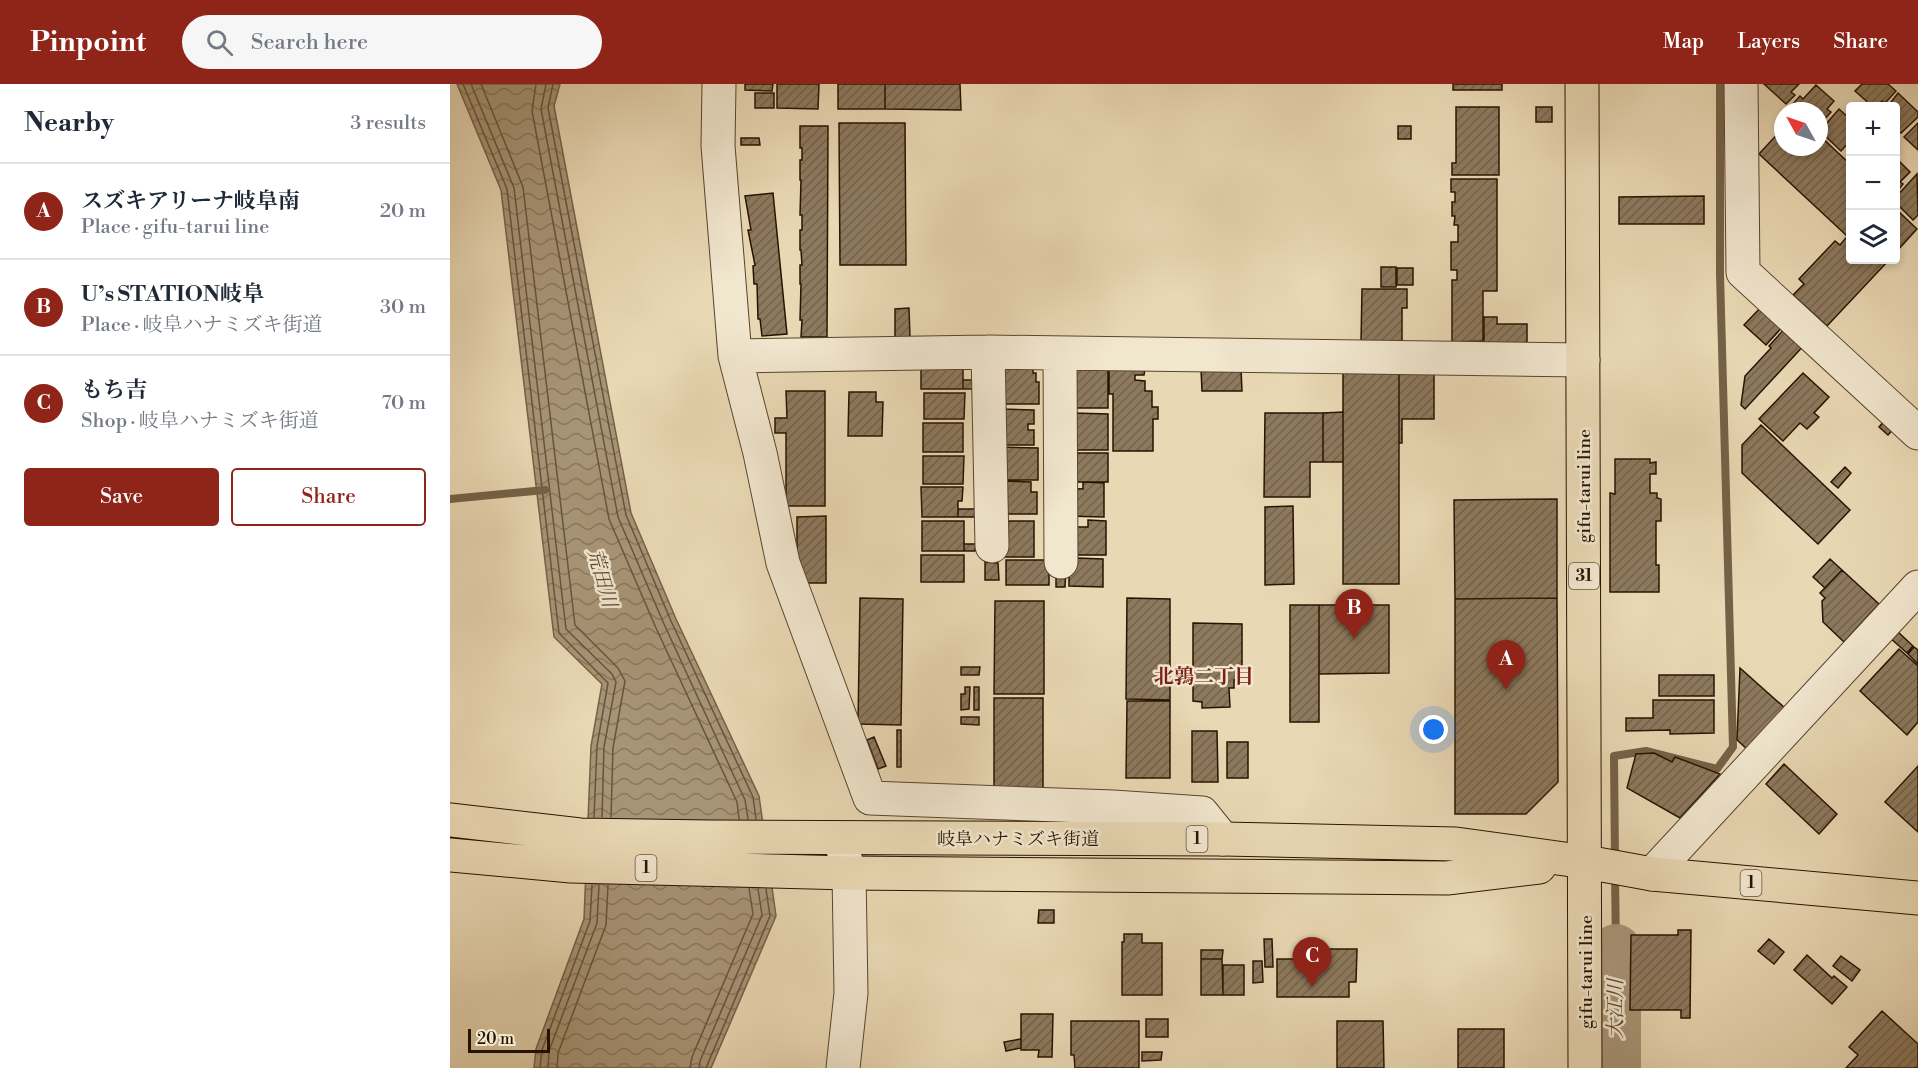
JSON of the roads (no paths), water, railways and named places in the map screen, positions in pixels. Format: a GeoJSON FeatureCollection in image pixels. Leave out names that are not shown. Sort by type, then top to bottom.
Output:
{"type":"FeatureCollection","features":[{"type":"Feature","properties":{"kind":"main road","name":"gifu-tarui line"},"geometry":{"type":"LineString","coordinates":[[1582,84],[1586,1068]]}},
{"type":"Feature","properties":{"kind":"main road","name":"岐阜ハナミズキ街道"},"geometry":{"type":"LineString","coordinates":[[450,820],[580,835],[1223,839],[1456,844],[1586,862],[1652,874],[1918,898]]}},
{"type":"Feature","properties":{"kind":"main road","name":"岐阜ハナミズキ街道"},"geometry":{"type":"LineString","coordinates":[[465,857],[571,867],[849,873],[1447,878],[1586,862]]}},
{"type":"Feature","properties":{"kind":"street"},"geometry":{"type":"LineString","coordinates":[[719,84],[718,146],[735,356],[760,453],[783,563],[870,798],[1113,807],[1202,813],[1223,839]]}},
{"type":"Feature","properties":{"kind":"street"},"geometry":{"type":"LineString","coordinates":[[1741,84],[1743,272],[1918,433]]}},
{"type":"Feature","properties":{"kind":"street"},"geometry":{"type":"LineString","coordinates":[[735,356],[988,352],[1583,360]]}},
{"type":"Feature","properties":{"kind":"street"},"geometry":{"type":"LineString","coordinates":[[988,352],[992,546]]}},
{"type":"Feature","properties":{"kind":"street"},"geometry":{"type":"LineString","coordinates":[[1060,354],[1061,562]]}},
{"type":"Feature","properties":{"kind":"street"},"geometry":{"type":"LineString","coordinates":[[1652,874],[1918,587]]}},
{"type":"Feature","properties":{"kind":"street"},"geometry":{"type":"LineString","coordinates":[[840,838],[849,873],[851,993],[843,1068]]}},
{"type":"Feature","properties":{"kind":"street"},"geometry":{"type":"LineString","coordinates":[[848,1026],[858,1068]]}},
{"type":"Feature","properties":{"kind":"water","name":"荒田川"},"geometry":{"type":"Polygon","coordinates":[[[457,84],[560,84],[554,106],[631,513],[676,619],[759,796],[776,916],[711,1068],[534,1068],[536,1049],[584,919],[591,746],[602,684],[554,637],[501,190],[457,84]]]}},
{"type":"Feature","properties":{"kind":"waterway"},"geometry":{"type":"LineString","coordinates":[[1615,860],[1614,756],[1646,751],[1717,769],[1733,747],[1720,275],[1720,84]]}},
{"type":"Feature","properties":{"kind":"waterway"},"geometry":{"type":"LineString","coordinates":[[450,499],[545,490]]}},
{"type":"Feature","properties":{"kind":"waterway"},"geometry":{"type":"LineString","coordinates":[[1615,873],[1616,949]]}},
{"type":"Feature","properties":{"kind":"waterway","name":"大江川"},"geometry":{"type":"LineString","coordinates":[[1616,949],[1616,1068]]}},
{"type":"Feature","properties":{"kind":"place","name":"U’s STATION岐阜"},"geometry":{"type":"Point","coordinates":[1354,639]}},
{"type":"Feature","properties":{"kind":"place","name":"スズキアリーナ岐阜南"},"geometry":{"type":"Point","coordinates":[1506,690]}},
{"type":"Feature","properties":{"kind":"place","name":"もち吉"},"geometry":{"type":"Point","coordinates":[1312,987]}},
{"type":"Feature","properties":{"kind":"district","name":"北鶉二丁目"},"geometry":{"type":"Point","coordinates":[1204,677]}}]}
